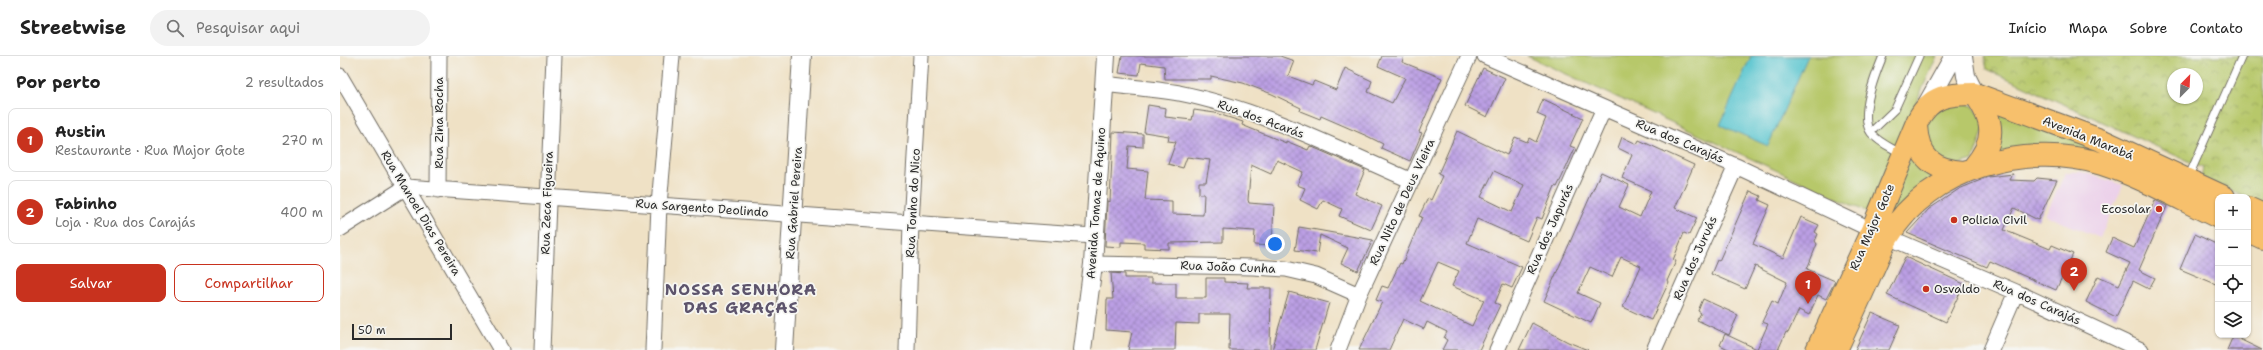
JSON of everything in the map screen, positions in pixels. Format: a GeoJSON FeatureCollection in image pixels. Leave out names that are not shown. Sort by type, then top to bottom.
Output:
{"type":"FeatureCollection","features":[{"type":"Feature","properties":{"kind":"main road","name":"Avenida Marabá"},"geometry":{"type":"LineString","coordinates":[[1927,104],[1947,96],[1975,94],[2102,141],[2217,194]]}},
{"type":"Feature","properties":{"kind":"main road"},"geometry":{"type":"LineString","coordinates":[[1916,126],[1920,150],[1927,159],[1946,170],[1969,170],[1988,147],[1991,136],[1988,115],[1975,94]]}},
{"type":"Feature","properties":{"kind":"main road","name":"Rua Major Gote"},"geometry":{"type":"LineString","coordinates":[[1836,350],[1880,233],[1904,155],[1927,104]]}},
{"type":"Feature","properties":{"kind":"main road","name":"Avenida Marabá"},"geometry":{"type":"LineString","coordinates":[[1969,170],[1999,161],[2033,157],[2068,158],[2102,164],[2134,177],[2215,216]]}},
{"type":"Feature","properties":{"kind":"main road","name":"Rua Major Gote"},"geometry":{"type":"LineString","coordinates":[[1817,350],[1880,233],[1926,195],[1969,170]]}},
{"type":"Feature","properties":{"kind":"main road"},"geometry":{"type":"LineString","coordinates":[[2251,209],[2263,215]]}},
{"type":"Feature","properties":{"kind":"main road"},"geometry":{"type":"LineString","coordinates":[[2251,232],[2263,238]]}},
{"type":"Feature","properties":{"kind":"street","name":"Rua Zina Rocha"},"geometry":{"type":"LineString","coordinates":[[438,190],[439,56]]}},
{"type":"Feature","properties":{"kind":"street","name":"Rua Zeca Figueira"},"geometry":{"type":"LineString","coordinates":[[542,350],[546,197],[554,56]]}},
{"type":"Feature","properties":{"kind":"street"},"geometry":{"type":"LineString","coordinates":[[653,350],[659,205],[672,56]]}},
{"type":"Feature","properties":{"kind":"street","name":"Rua Gabriel Pereira"},"geometry":{"type":"LineString","coordinates":[[784,350],[802,56]]}},
{"type":"Feature","properties":{"kind":"street","name":"Rua Tonho do Nico"},"geometry":{"type":"LineString","coordinates":[[907,350],[911,223],[921,56]]}},
{"type":"Feature","properties":{"kind":"street","name":"Avenida Tomaz de Aquino"},"geometry":{"type":"LineString","coordinates":[[1082,350],[1093,264],[1093,236],[1106,56]]}},
{"type":"Feature","properties":{"kind":"street","name":"Rua Nito de Deus Vieira"},"geometry":{"type":"LineString","coordinates":[[1338,350],[1359,295],[1470,56]]}},
{"type":"Feature","properties":{"kind":"street","name":"Rua dos Carajás"},"geometry":{"type":"LineString","coordinates":[[1485,56],[1736,166],[1880,233],[2016,292],[2141,350]]}},
{"type":"Feature","properties":{"kind":"street","name":"Rua Major Gote"},"geometry":{"type":"LineString","coordinates":[[1927,104],[1954,56]]}},
{"type":"Feature","properties":{"kind":"street"},"geometry":{"type":"LineString","coordinates":[[1963,56],[1966,76],[1975,94]]}},
{"type":"Feature","properties":{"kind":"street","name":"Rua Manoel Dias Pereira"},"geometry":{"type":"LineString","coordinates":[[340,76],[502,350]]}},
{"type":"Feature","properties":{"kind":"street","name":"Rua dos Acarás"},"geometry":{"type":"LineString","coordinates":[[1104,84],[1179,93],[1242,110],[1307,135],[1412,181]]}},
{"type":"Feature","properties":{"kind":"street","name":"Rua dos Japurás"},"geometry":{"type":"LineString","coordinates":[[1497,350],[1604,108]]}},
{"type":"Feature","properties":{"kind":"street","name":"Rua dos Juruás"},"geometry":{"type":"LineString","coordinates":[[1654,350],[1736,166]]}},
{"type":"Feature","properties":{"kind":"street","name":"Rua Sargento Deolindo"},"geometry":{"type":"LineString","coordinates":[[406,187],[1093,236]]}},
{"type":"Feature","properties":{"kind":"street"},"geometry":{"type":"LineString","coordinates":[[340,229],[406,187]]}},
{"type":"Feature","properties":{"kind":"street","name":"Rua João Cunha"},"geometry":{"type":"LineString","coordinates":[[1093,264],[1286,269],[1316,276],[1359,295]]}},
{"type":"Feature","properties":{"kind":"street"},"geometry":{"type":"LineString","coordinates":[[1991,350],[2016,292]]}},
{"type":"Feature","properties":{"kind":"lane"},"geometry":{"type":"LineString","coordinates":[[1883,56],[1877,70],[1867,108],[1870,132],[1886,145],[1904,155]]}},
{"type":"Feature","properties":{"kind":"lane"},"geometry":{"type":"LineString","coordinates":[[1870,132],[1895,109],[1919,56]]}},
{"type":"Feature","properties":{"kind":"lane"},"geometry":{"type":"LineString","coordinates":[[2187,180],[2242,56]]}},
{"type":"Feature","properties":{"kind":"shaded area"},"geometry":{"type":"Polygon","coordinates":[[[2066,172],[2082,172],[2123,185],[2100,238],[2045,215],[2066,172]]]}},
{"type":"Feature","properties":{"kind":"green space"},"geometry":{"type":"Polygon","coordinates":[[[1527,56],[1937,56],[1867,212],[1527,56]]]}},
{"type":"Feature","properties":{"kind":"green space"},"geometry":{"type":"Polygon","coordinates":[[[1984,56],[2263,56],[2263,205],[2251,200],[2251,194],[2239,194],[2201,177],[2203,168],[1987,69],[1984,56]]]}},
{"type":"Feature","properties":{"kind":"green space"},"geometry":{"type":"Polygon","coordinates":[[[1952,100],[1973,106],[1986,123],[1973,160],[1953,166],[1926,150],[1925,118],[1952,100]]]}},
{"type":"Feature","properties":{"kind":"green space"},"geometry":{"type":"Polygon","coordinates":[[[1985,102],[2120,159],[1984,161],[1985,102]]]}},
{"type":"Feature","properties":{"kind":"green space"},"geometry":{"type":"Polygon","coordinates":[[[1914,147],[1951,174],[1874,250],[1914,147]]]}},
{"type":"Feature","properties":{"kind":"water"},"geometry":{"type":"Polygon","coordinates":[[[1751,56],[1808,56],[1768,146],[1720,125],[1751,56]]]}},
{"type":"Feature","properties":{"kind":"building"},"geometry":{"type":"Polygon","coordinates":[[[1122,56],[1280,56],[1294,61],[1288,76],[1312,85],[1314,81],[1336,90],[1345,68],[1372,81],[1368,92],[1392,103],[1405,78],[1378,66],[1382,56],[1404,56],[1402,62],[1442,78],[1419,132],[1422,133],[1410,161],[1381,148],[1383,144],[1367,136],[1321,116],[1320,119],[1300,111],[1301,108],[1272,94],[1243,83],[1211,76],[1211,79],[1165,79],[1164,66],[1141,63],[1139,75],[1119,73],[1122,56]]]}},
{"type":"Feature","properties":{"kind":"building"},"geometry":{"type":"Polygon","coordinates":[[[1483,68],[1505,78],[1487,117],[1465,106],[1483,68]]]}},
{"type":"Feature","properties":{"kind":"building"},"geometry":{"type":"Polygon","coordinates":[[[1543,99],[1583,118],[1570,146],[1575,148],[1562,177],[1557,187],[1555,186],[1542,219],[1537,217],[1527,241],[1477,219],[1467,243],[1522,267],[1512,288],[1503,284],[1495,303],[1500,305],[1479,350],[1442,350],[1447,340],[1444,338],[1447,332],[1427,322],[1424,329],[1403,319],[1389,350],[1359,350],[1382,302],[1376,300],[1382,286],[1388,288],[1400,263],[1402,264],[1422,217],[1419,216],[1428,198],[1431,200],[1442,176],[1438,174],[1457,131],[1507,155],[1515,137],[1527,142],[1529,138],[1536,142],[1546,118],[1537,114],[1543,99]],[[1494,171],[1481,197],[1512,212],[1524,185],[1494,171]],[[1438,262],[1420,301],[1472,326],[1484,300],[1452,286],[1459,271],[1438,262]]]}},
{"type":"Feature","properties":{"kind":"building"},"geometry":{"type":"Polygon","coordinates":[[[1148,105],[1166,108],[1165,117],[1192,120],[1194,110],[1215,113],[1243,122],[1242,125],[1286,143],[1286,141],[1308,150],[1310,146],[1365,170],[1355,194],[1382,206],[1371,230],[1339,216],[1342,209],[1323,200],[1318,209],[1300,200],[1305,188],[1297,185],[1303,172],[1277,160],[1271,174],[1251,165],[1248,200],[1249,203],[1274,205],[1272,246],[1254,245],[1255,231],[1223,229],[1223,242],[1169,243],[1169,249],[1144,248],[1144,243],[1121,242],[1121,247],[1105,246],[1107,201],[1110,202],[1113,132],[1143,134],[1143,147],[1129,146],[1127,169],[1148,171],[1145,200],[1172,201],[1172,214],[1203,215],[1204,194],[1199,194],[1199,182],[1206,182],[1210,160],[1187,157],[1183,168],[1168,164],[1176,142],[1168,141],[1169,136],[1144,132],[1148,105]]]}},
{"type":"Feature","properties":{"kind":"building"},"geometry":{"type":"Polygon","coordinates":[[[1622,137],[1637,144],[1639,140],[1694,165],[1675,208],[1697,218],[1689,235],[1684,233],[1673,260],[1676,261],[1667,281],[1669,282],[1651,320],[1623,307],[1641,266],[1621,257],[1612,277],[1590,267],[1578,293],[1600,303],[1591,323],[1544,301],[1601,172],[1629,185],[1619,207],[1640,217],[1651,191],[1622,178],[1632,155],[1618,148],[1622,137]]]}},
{"type":"Feature","properties":{"kind":"building"},"geometry":{"type":"Polygon","coordinates":[[[2013,174],[2010,180],[2034,181],[2037,178],[2057,180],[2038,220],[2014,208],[2004,230],[2050,249],[2052,245],[2073,254],[2056,290],[1990,261],[1987,267],[1907,233],[1929,209],[1959,189],[1988,177],[2013,174]]]}},
{"type":"Feature","properties":{"kind":"building"},"geometry":{"type":"Polygon","coordinates":[[[1750,191],[1761,196],[1759,200],[1770,205],[1753,244],[1783,258],[1801,217],[1819,225],[1815,232],[1818,234],[1815,241],[1817,244],[1807,269],[1835,281],[1826,299],[1818,295],[1809,315],[1799,310],[1788,333],[1786,332],[1778,350],[1730,350],[1720,345],[1725,334],[1757,349],[1768,324],[1762,322],[1772,301],[1778,304],[1787,282],[1755,266],[1745,289],[1711,274],[1717,260],[1719,261],[1750,191]]]}},
{"type":"Feature","properties":{"kind":"building"},"geometry":{"type":"Polygon","coordinates":[[[2155,200],[2167,206],[2139,270],[2155,278],[2149,289],[2133,281],[2116,317],[2086,302],[2098,276],[2119,285],[2130,263],[2106,252],[2112,238],[2134,248],[2155,200]]]}},
{"type":"Feature","properties":{"kind":"building"},"geometry":{"type":"Polygon","coordinates":[[[1299,227],[1373,240],[1358,271],[1341,263],[1348,248],[1320,235],[1317,253],[1295,250],[1299,227]]]}},
{"type":"Feature","properties":{"kind":"building"},"geometry":{"type":"Polygon","coordinates":[[[2195,234],[2215,244],[2215,284],[2180,269],[2195,234]]]}},
{"type":"Feature","properties":{"kind":"building","name":"Osvaldo"},"geometry":{"type":"Polygon","coordinates":[[[1905,257],[1964,284],[1946,322],[1887,295],[1905,257]]]}},
{"type":"Feature","properties":{"kind":"building"},"geometry":{"type":"Polygon","coordinates":[[[1111,273],[1125,274],[1125,278],[1151,278],[1151,283],[1176,283],[1176,298],[1206,298],[1206,278],[1224,278],[1224,282],[1248,283],[1247,288],[1271,288],[1270,350],[1229,350],[1230,314],[1199,314],[1199,324],[1176,323],[1175,350],[1128,350],[1132,332],[1106,330],[1107,299],[1113,299],[1111,273]]]}},
{"type":"Feature","properties":{"kind":"building"},"geometry":{"type":"Polygon","coordinates":[[[1289,292],[1329,303],[1315,350],[1272,350],[1289,292]]]}},
{"type":"Feature","properties":{"kind":"building"},"geometry":{"type":"Polygon","coordinates":[[[1703,299],[1738,315],[1729,335],[1697,320],[1701,313],[1698,311],[1703,299]]]}},
{"type":"Feature","properties":{"kind":"building"},"geometry":{"type":"Polygon","coordinates":[[[1872,313],[1900,325],[1889,350],[1855,350],[1872,313]]]}},
{"type":"Feature","properties":{"kind":"building"},"geometry":{"type":"Polygon","coordinates":[[[1532,323],[1568,342],[1588,350],[1519,350],[1532,323]]]}},
{"type":"Feature","properties":{"kind":"building"},"geometry":{"type":"Polygon","coordinates":[[[2232,338],[2237,338],[2262,350],[2227,350],[2232,338]]]}},
{"type":"Feature","properties":{"kind":"place","name":"Ecosolar"},"geometry":{"type":"Point","coordinates":[2159,209]}},
{"type":"Feature","properties":{"kind":"place","name":"Policia Civil"},"geometry":{"type":"Point","coordinates":[1954,220]}},
{"type":"Feature","properties":{"kind":"place","name":"Osvaldo"},"geometry":{"type":"Point","coordinates":[1926,289]}},
{"type":"Feature","properties":{"kind":"place","name":"Fabinho"},"geometry":{"type":"Point","coordinates":[2074,291]}},
{"type":"Feature","properties":{"kind":"place","name":"Austin"},"geometry":{"type":"Point","coordinates":[1808,304]}},
{"type":"Feature","properties":{"kind":"district","name":"NOSSA SENHORA DAS GRAÇAS"},"geometry":{"type":"Point","coordinates":[741,298]}}]}
